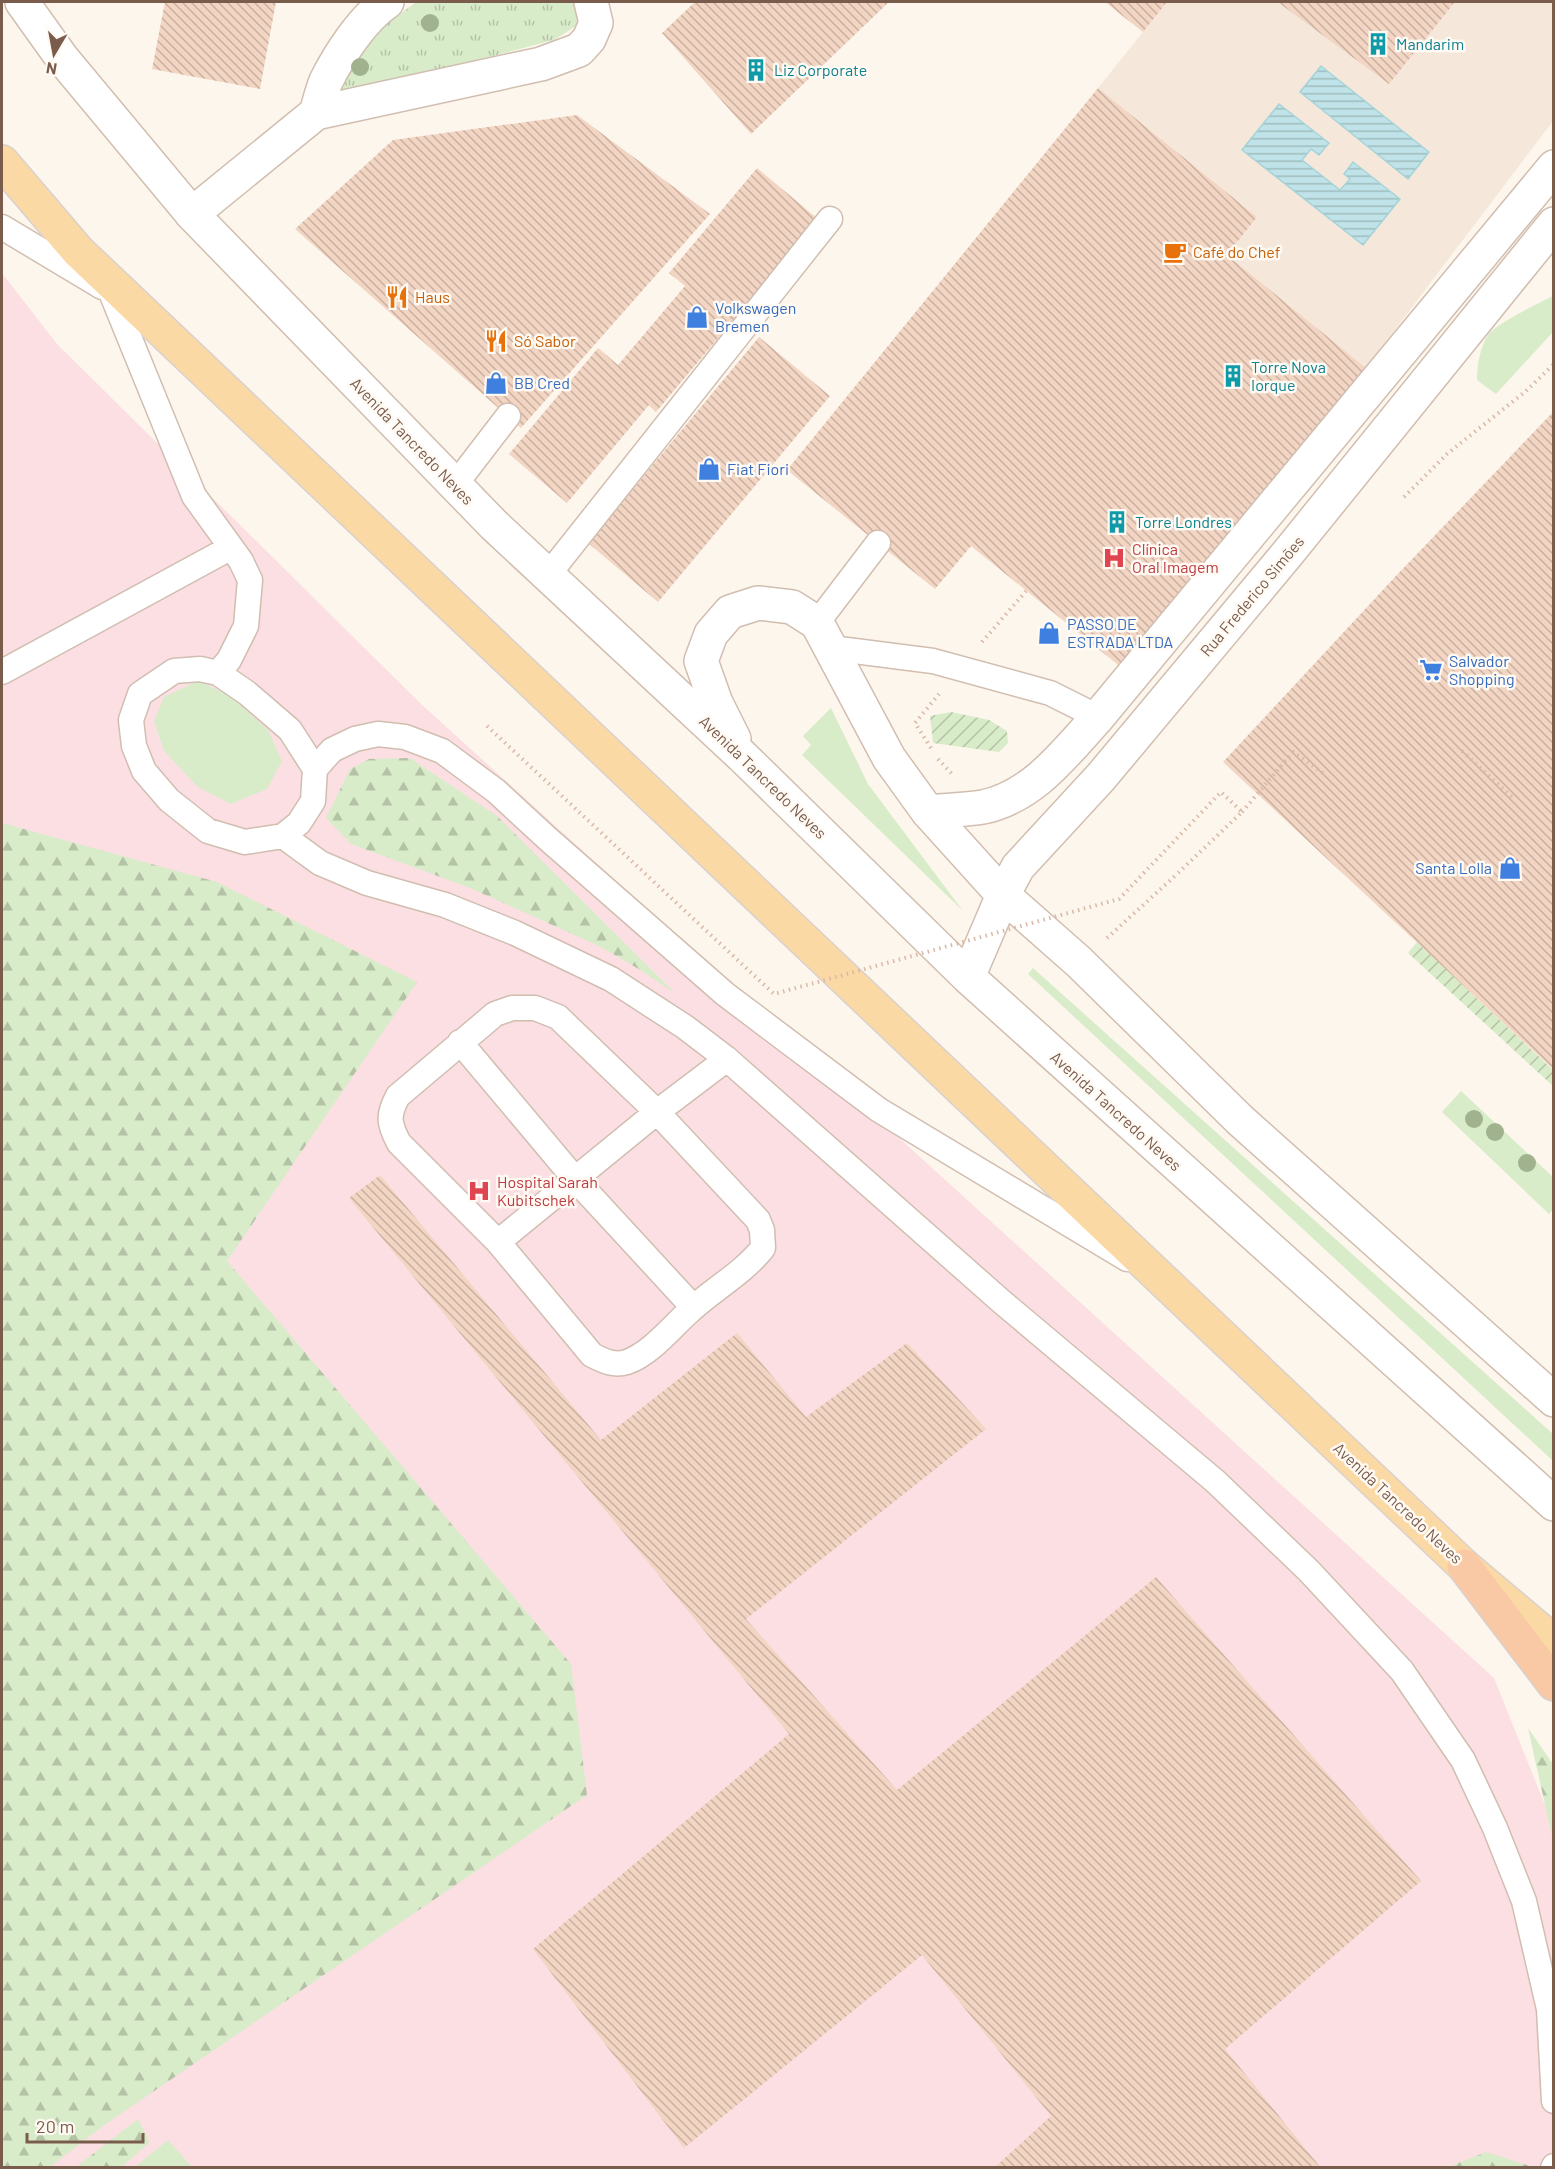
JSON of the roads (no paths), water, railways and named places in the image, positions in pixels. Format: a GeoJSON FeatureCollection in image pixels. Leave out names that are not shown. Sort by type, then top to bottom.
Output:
{"type":"FeatureCollection","features":[{"type":"Feature","properties":{"kind":"highway"},"geometry":{"type":"LineString","coordinates":[[1464,1566],[1554,1684]]}},
{"type":"Feature","properties":{"kind":"main road","name":"Avenida Tancredo Neves"},"geometry":{"type":"LineString","coordinates":[[2,162],[108,285],[139,309],[1464,1566],[1554,1642]]}},
{"type":"Feature","properties":{"kind":"street","name":"Avenida Tancredo Neves"},"geometry":{"type":"LineString","coordinates":[[22,2],[62,58],[192,214],[456,485],[548,575],[742,756],[968,977],[1554,1504]]}},
{"type":"Feature","properties":{"kind":"street"},"geometry":{"type":"LineString","coordinates":[[316,113],[326,83],[343,53],[375,10],[387,2]]}},
{"type":"Feature","properties":{"kind":"street"},"geometry":{"type":"LineString","coordinates":[[192,214],[316,113],[541,64],[579,50],[589,39],[596,23],[591,2]]}},
{"type":"Feature","properties":{"kind":"street"},"geometry":{"type":"LineString","coordinates":[[928,812],[984,807],[1022,793],[1054,766],[1098,717],[1554,167]]}},
{"type":"Feature","properties":{"kind":"street","name":"Rua Frederico Simões"},"geometry":{"type":"LineString","coordinates":[[968,977],[1002,895],[1018,867],[1101,777],[1288,553],[1554,224]]}},
{"type":"Feature","properties":{"kind":"street"},"geometry":{"type":"LineString","coordinates":[[1288,553],[1301,491],[1334,449],[1336,429]]}},
{"type":"Feature","properties":{"kind":"street"},"geometry":{"type":"LineString","coordinates":[[742,756],[716,703],[702,660],[711,634],[730,612],[758,603],[792,607],[824,635],[890,758],[928,812],[1002,895],[1079,962],[1240,1120],[1554,1400]]}},
{"type":"Feature","properties":{"kind":"lane"},"geometry":{"type":"LineString","coordinates":[[548,575],[830,219]]}},
{"type":"Feature","properties":{"kind":"lane"},"geometry":{"type":"LineString","coordinates":[[2,227],[108,285],[194,496],[241,561],[250,580],[246,626],[229,660],[218,673]]}},
{"type":"Feature","properties":{"kind":"lane"},"geometry":{"type":"LineString","coordinates":[[456,485],[508,416]]}},
{"type":"Feature","properties":{"kind":"lane"},"geometry":{"type":"LineString","coordinates":[[878,543],[824,635],[933,661],[1050,693],[1098,717]]}},
{"type":"Feature","properties":{"kind":"lane"},"geometry":{"type":"LineString","coordinates":[[2,672],[230,548]]}},
{"type":"Feature","properties":{"kind":"lane"},"geometry":{"type":"LineString","coordinates":[[200,669],[218,673],[247,693],[290,730],[315,769],[313,801],[299,823],[283,836],[245,842],[208,831],[169,800],[144,771],[134,746],[131,720],[140,694],[174,671],[200,669]]}},
{"type":"Feature","properties":{"kind":"lane"},"geometry":{"type":"LineString","coordinates":[[315,769],[332,750],[355,739],[378,734],[405,737],[442,752],[496,791],[725,994],[879,1110],[1162,1281]]}},
{"type":"Feature","properties":{"kind":"lane"},"geometry":{"type":"LineString","coordinates":[[283,836],[320,863],[357,879],[445,905],[505,929],[611,979],[685,1027],[727,1059],[1002,1302],[1215,1481],[1309,1571],[1402,1671],[1463,1760],[1495,1828],[1524,1902],[1549,2010],[1554,2101]]}},
{"type":"Feature","properties":{"kind":"lane"},"geometry":{"type":"LineString","coordinates":[[512,1008],[536,1008],[558,1017],[657,1112],[758,1220],[762,1230],[763,1248],[752,1262],[693,1307],[645,1352],[627,1362],[611,1364],[592,1355],[498,1242],[399,1143],[391,1127],[390,1110],[398,1096],[495,1014],[512,1008]]}},
{"type":"Feature","properties":{"kind":"lane"},"geometry":{"type":"LineString","coordinates":[[460,1042],[575,1179],[693,1307]]}},
{"type":"Feature","properties":{"kind":"lane"},"geometry":{"type":"LineString","coordinates":[[498,1242],[657,1112],[727,1059]]}},
{"type":"Feature","properties":{"kind":"water"},"geometry":{"type":"Polygon","coordinates":[[[1321,66],[1429,152],[1408,179],[1300,92],[1321,66]]]}},
{"type":"Feature","properties":{"kind":"water"},"geometry":{"type":"Polygon","coordinates":[[[1279,104],[1329,143],[1319,155],[1311,149],[1302,160],[1340,190],[1350,179],[1344,174],[1353,162],[1400,199],[1363,245],[1242,150],[1279,104]]]}},
{"type":"Feature","properties":{"kind":"place","name":"Mandarim"},"geometry":{"type":"Point","coordinates":[1378,44]}},
{"type":"Feature","properties":{"kind":"place","name":"Liz Corporate"},"geometry":{"type":"Point","coordinates":[756,70]}},
{"type":"Feature","properties":{"kind":"place","name":"Café do Chef"},"geometry":{"type":"Point","coordinates":[1175,252]}},
{"type":"Feature","properties":{"kind":"place","name":"Haus"},"geometry":{"type":"Point","coordinates":[397,297]}},
{"type":"Feature","properties":{"kind":"place","name":"Volkswagen Bremen"},"geometry":{"type":"Point","coordinates":[697,317]}},
{"type":"Feature","properties":{"kind":"place","name":"Só Sabor"},"geometry":{"type":"Point","coordinates":[496,341]}},
{"type":"Feature","properties":{"kind":"place","name":"Torre Nova Iorque"},"geometry":{"type":"Point","coordinates":[1233,376]}},
{"type":"Feature","properties":{"kind":"place","name":"BB Cred"},"geometry":{"type":"Point","coordinates":[496,383]}},
{"type":"Feature","properties":{"kind":"place","name":"Fiat Fiori"},"geometry":{"type":"Point","coordinates":[709,469]}},
{"type":"Feature","properties":{"kind":"place","name":"Torre Londres"},"geometry":{"type":"Point","coordinates":[1117,522]}},
{"type":"Feature","properties":{"kind":"place","name":"Clínica Oral Imagem"},"geometry":{"type":"Point","coordinates":[1114,558]}},
{"type":"Feature","properties":{"kind":"place","name":"PASSO DE ESTRADA LTDA"},"geometry":{"type":"Point","coordinates":[1049,633]}},
{"type":"Feature","properties":{"kind":"place","name":"Salvador Shopping"},"geometry":{"type":"Point","coordinates":[1431,670]}},
{"type":"Feature","properties":{"kind":"place","name":"Santa Lolla"},"geometry":{"type":"Point","coordinates":[1510,868]}},
{"type":"Feature","properties":{"kind":"place","name":"Hospital Sarah Kubitschek"},"geometry":{"type":"Point","coordinates":[479,1191]}}]}
